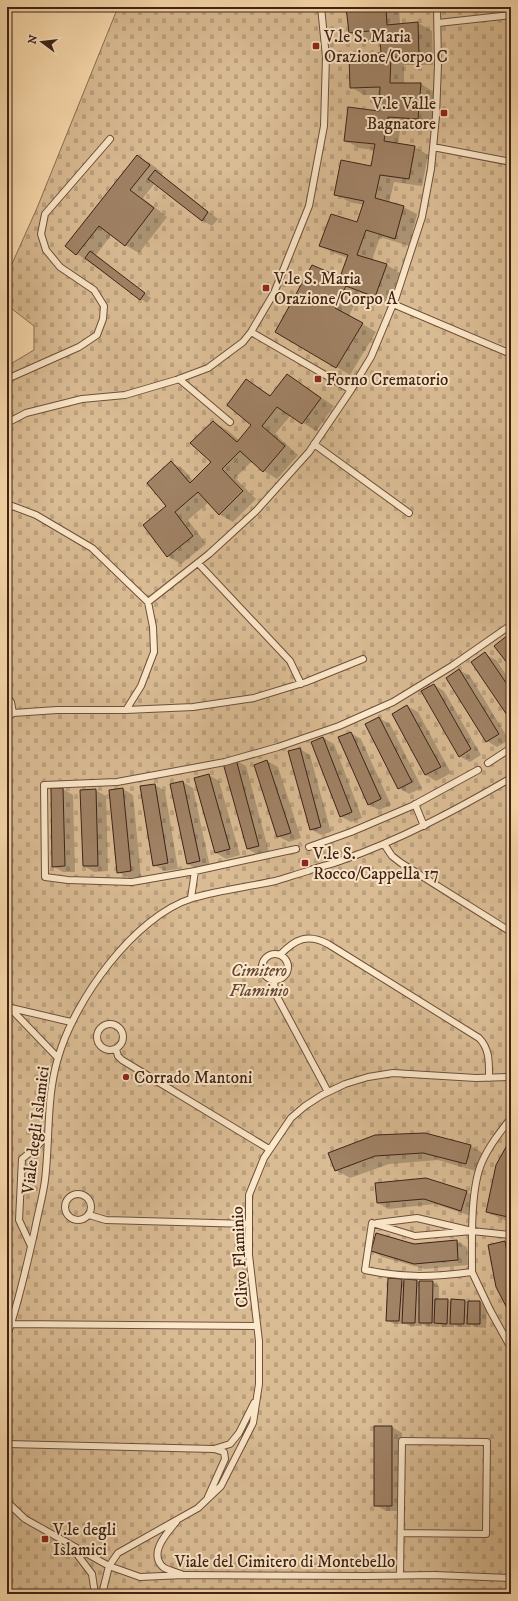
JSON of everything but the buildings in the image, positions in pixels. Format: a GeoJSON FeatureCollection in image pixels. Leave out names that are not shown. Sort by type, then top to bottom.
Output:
{"type":"FeatureCollection","features":[{"type":"Feature","properties":{"kind":"lane"},"geometry":{"type":"LineString","coordinates":[[7,422],[26,413],[82,399],[125,394],[179,379],[208,368],[243,342],[251,332],[274,293],[309,206],[324,126],[326,57],[322,7]]}},
{"type":"Feature","properties":{"kind":"lane"},"geometry":{"type":"LineString","coordinates":[[148,602],[198,563],[256,511],[309,452],[351,390],[371,356],[393,304],[410,258],[422,217],[431,169],[437,101],[437,7]]}},
{"type":"Feature","properties":{"kind":"lane"},"geometry":{"type":"LineString","coordinates":[[438,23],[511,15]]}},
{"type":"Feature","properties":{"kind":"lane"},"geometry":{"type":"LineString","coordinates":[[7,379],[79,347],[97,335],[103,318],[104,306],[94,290],[60,267],[46,250],[41,234],[45,214],[110,139]]}},
{"type":"Feature","properties":{"kind":"lane"},"geometry":{"type":"LineString","coordinates":[[433,147],[511,162]]}},
{"type":"Feature","properties":{"kind":"lane"},"geometry":{"type":"LineString","coordinates":[[393,304],[511,354]]}},
{"type":"Feature","properties":{"kind":"lane"},"geometry":{"type":"LineString","coordinates":[[251,332],[351,390]]}},
{"type":"Feature","properties":{"kind":"lane"},"geometry":{"type":"LineString","coordinates":[[179,379],[230,422]]}},
{"type":"Feature","properties":{"kind":"lane"},"geometry":{"type":"LineString","coordinates":[[314,444],[409,513]]}},
{"type":"Feature","properties":{"kind":"lane"},"geometry":{"type":"LineString","coordinates":[[7,504],[36,515],[92,548],[148,602],[153,627],[154,652],[141,686],[126,710]]}},
{"type":"Feature","properties":{"kind":"lane"},"geometry":{"type":"LineString","coordinates":[[198,563],[290,661],[301,684]]}},
{"type":"Feature","properties":{"kind":"lane"},"geometry":{"type":"LineString","coordinates":[[296,849],[195,871],[132,882],[68,880],[45,877],[44,786],[117,782],[225,762],[285,745],[339,726],[393,702],[452,666],[496,637],[511,625]]}},
{"type":"Feature","properties":{"kind":"lane"},"geometry":{"type":"LineString","coordinates":[[7,717],[13,713],[57,710],[126,710],[193,707],[254,698],[301,684],[363,659]]}},
{"type":"Feature","properties":{"kind":"lane"},"geometry":{"type":"LineString","coordinates":[[7,697],[11,702],[13,713]]}},
{"type":"Feature","properties":{"kind":"lane"},"geometry":{"type":"LineString","coordinates":[[488,763],[511,748]]}},
{"type":"Feature","properties":{"kind":"lane"},"geometry":{"type":"LineString","coordinates":[[309,847],[351,832],[415,804],[478,770]]}},
{"type":"Feature","properties":{"kind":"lane","name":"Viale degli Islamici"},"geometry":{"type":"LineString","coordinates":[[7,1336],[9,1324],[28,1264],[45,1180],[49,1100],[58,1058],[71,1022],[99,976],[127,943],[172,906],[191,898],[220,891],[276,881],[339,861],[384,844],[424,826],[457,810],[511,778]]}},
{"type":"Feature","properties":{"kind":"lane"},"geometry":{"type":"LineString","coordinates":[[415,804],[424,826]]}},
{"type":"Feature","properties":{"kind":"lane"},"geometry":{"type":"LineString","coordinates":[[384,844],[392,856],[401,863],[511,932]]}},
{"type":"Feature","properties":{"kind":"lane"},"geometry":{"type":"LineString","coordinates":[[191,898],[195,871]]}},
{"type":"Feature","properties":{"kind":"lane"},"geometry":{"type":"LineString","coordinates":[[280,955],[293,943],[304,939],[317,938],[328,944],[479,1038],[486,1047],[488,1054],[489,1078]]}},
{"type":"Feature","properties":{"kind":"lane"},"geometry":{"type":"LineString","coordinates":[[276,954],[280,955],[286,961],[288,970],[282,977],[274,980],[266,977],[264,974],[262,970],[262,962],[268,956],[276,954]]}},
{"type":"Feature","properties":{"kind":"lane"},"geometry":{"type":"LineString","coordinates":[[274,980],[275,993],[328,1092]]}},
{"type":"Feature","properties":{"kind":"lane"},"geometry":{"type":"LineString","coordinates":[[8,1007],[71,1022]]}},
{"type":"Feature","properties":{"kind":"lane"},"geometry":{"type":"LineString","coordinates":[[8,1007],[58,1058]]}},
{"type":"Feature","properties":{"kind":"lane"},"geometry":{"type":"LineString","coordinates":[[106,1024],[115,1025],[121,1031],[121,1043],[116,1049],[107,1050],[99,1046],[96,1037],[97,1033],[102,1026],[106,1024]]}},
{"type":"Feature","properties":{"kind":"lane"},"geometry":{"type":"LineString","coordinates":[[116,1049],[118,1056],[122,1060],[269,1148]]}},
{"type":"Feature","properties":{"kind":"lane","name":"Clivo Flaminio"},"geometry":{"type":"LineString","coordinates":[[109,1566],[118,1553],[198,1508],[222,1486],[253,1423],[259,1384],[257,1326],[249,1255],[249,1195],[269,1148],[291,1118],[305,1106],[328,1092],[345,1084],[368,1077],[393,1073],[489,1078],[511,1077]]}},
{"type":"Feature","properties":{"kind":"lane"},"geometry":{"type":"LineString","coordinates":[[511,1118],[490,1147],[481,1163],[476,1181],[472,1231],[472,1272],[490,1310],[511,1348]]}},
{"type":"Feature","properties":{"kind":"lane"},"geometry":{"type":"LineString","coordinates":[[31,1246],[19,1220],[22,1159],[48,1135]]}},
{"type":"Feature","properties":{"kind":"lane"},"geometry":{"type":"LineString","coordinates":[[76,1194],[84,1196],[90,1202],[91,1211],[89,1215],[82,1220],[74,1220],[70,1218],[65,1211],[68,1199],[76,1194]]}},
{"type":"Feature","properties":{"kind":"lane"},"geometry":{"type":"LineString","coordinates":[[89,1215],[106,1220],[249,1224]]}},
{"type":"Feature","properties":{"kind":"lane"},"geometry":{"type":"LineString","coordinates":[[372,1223],[417,1218],[472,1231],[511,1234]]}},
{"type":"Feature","properties":{"kind":"lane"},"geometry":{"type":"LineString","coordinates":[[372,1223],[415,1236],[472,1231]]}},
{"type":"Feature","properties":{"kind":"lane"},"geometry":{"type":"LineString","coordinates":[[372,1223],[365,1270],[388,1275],[412,1277],[442,1276],[472,1272]]}},
{"type":"Feature","properties":{"kind":"lane"},"geometry":{"type":"LineString","coordinates":[[9,1324],[257,1326]]}},
{"type":"Feature","properties":{"kind":"lane"},"geometry":{"type":"LineString","coordinates":[[7,1444],[214,1448],[230,1444],[240,1433],[257,1398]]}},
{"type":"Feature","properties":{"kind":"lane"},"geometry":{"type":"LineString","coordinates":[[400,1575],[402,1441],[487,1442],[486,1534],[401,1533]]}},
{"type":"Feature","properties":{"kind":"lane"},"geometry":{"type":"LineString","coordinates":[[207,1500],[225,1459],[224,1452],[214,1448]]}},
{"type":"Feature","properties":{"kind":"lane"},"geometry":{"type":"LineString","coordinates":[[7,1502],[25,1520],[68,1542],[92,1574],[94,1594]]}},
{"type":"Feature","properties":{"kind":"lane"},"geometry":{"type":"LineString","coordinates":[[178,1519],[165,1536],[158,1549],[158,1559],[163,1567],[184,1575]]}},
{"type":"Feature","properties":{"kind":"lane","name":"Viale del Cimitero di Montebello"},"geometry":{"type":"LineString","coordinates":[[68,1542],[109,1566],[140,1577],[184,1575],[434,1575],[511,1578]]}},
{"type":"Feature","properties":{"kind":"lane"},"geometry":{"type":"LineString","coordinates":[[102,1594],[109,1566]]}},
{"type":"Feature","properties":{"kind":"green space","name":"Cimitero Flaminio"},"geometry":{"type":"Polygon","coordinates":[[[118,7],[511,7],[511,1594],[7,1594],[7,366],[34,350],[34,326],[7,305],[7,275],[37,208],[118,7]]]}},
{"type":"Feature","properties":{"kind":"place","name":"V.le S. Maria Orazione/Corpo C"},"geometry":{"type":"Point","coordinates":[316,46]}},
{"type":"Feature","properties":{"kind":"place","name":"V.le Valle Bagnatore"},"geometry":{"type":"Point","coordinates":[444,113]}},
{"type":"Feature","properties":{"kind":"place","name":"V.le S. Maria Orazione/Corpo A"},"geometry":{"type":"Point","coordinates":[266,288]}},
{"type":"Feature","properties":{"kind":"place","name":"Forno Crematorio"},"geometry":{"type":"Point","coordinates":[318,379]}},
{"type":"Feature","properties":{"kind":"place","name":"V.le S. Rocco/Cappella 17"},"geometry":{"type":"Point","coordinates":[305,863]}},
{"type":"Feature","properties":{"kind":"place","name":"Corrado Mantoni"},"geometry":{"type":"Point","coordinates":[126,1077]}},
{"type":"Feature","properties":{"kind":"place","name":"V.le degli Islamici"},"geometry":{"type":"Point","coordinates":[45,1539]}}]}
